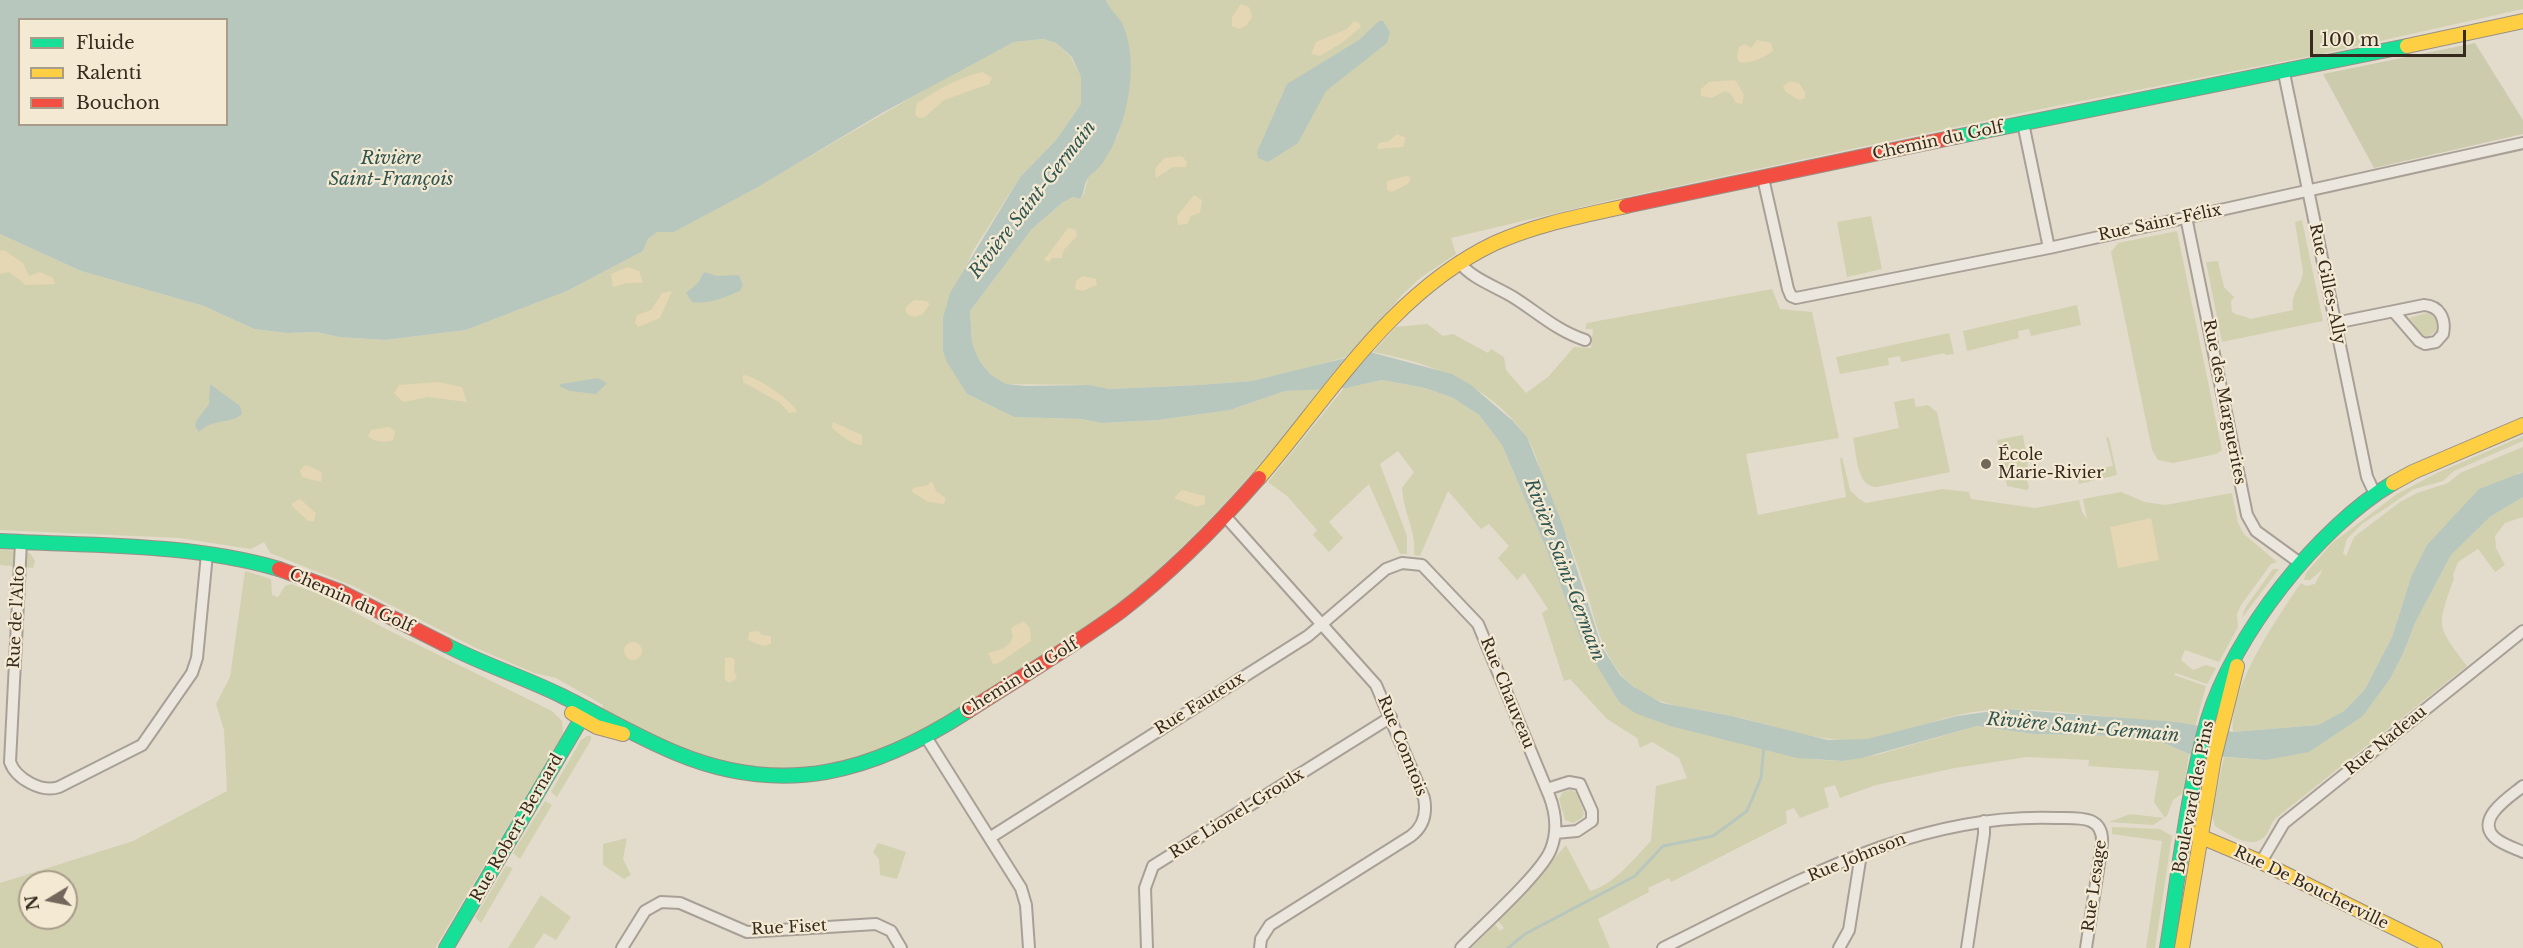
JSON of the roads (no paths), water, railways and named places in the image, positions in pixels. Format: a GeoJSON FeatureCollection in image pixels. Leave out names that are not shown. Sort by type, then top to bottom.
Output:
{"type":"FeatureCollection","features":[{"type":"Feature","properties":{"kind":"street","name":"Chemin du Golf"},"geometry":{"type":"LineString","coordinates":[[0,541],[207,554],[262,564],[312,580],[513,678],[540,685],[584,714],[647,742],[714,766],[748,772],[788,775],[854,766],[894,753],[926,737],[1066,649],[1116,614],[1183,558],[1225,516],[1383,328],[1428,283],[1494,242],[1536,227],[1763,178],[2023,123],[2284,73],[2523,21]]}},
{"type":"Feature","properties":{"kind":"street","name":"Rue Gilles-Ally"},"geometry":{"type":"LineString","coordinates":[[2284,73],[2367,477],[2375,494]]}},
{"type":"Feature","properties":{"kind":"street"},"geometry":{"type":"LineString","coordinates":[[2023,123],[2049,248]]}},
{"type":"Feature","properties":{"kind":"street","name":"Rue Saint-Félix"},"geometry":{"type":"LineString","coordinates":[[1763,178],[1788,289],[1791,296],[1796,298],[2049,248],[2523,143]]}},
{"type":"Feature","properties":{"kind":"street","name":"Rue des Marguerites"},"geometry":{"type":"LineString","coordinates":[[2186,217],[2247,515],[2256,531],[2301,563]]}},
{"type":"Feature","properties":{"kind":"street"},"geometry":{"type":"LineString","coordinates":[[1459,262],[1469,272],[1512,296],[1566,333],[1585,340]]}},
{"type":"Feature","properties":{"kind":"street"},"geometry":{"type":"LineString","coordinates":[[2335,323],[2424,305],[2434,307],[2443,318],[2443,334],[2436,342],[2425,344],[2419,341],[2394,312]]}},
{"type":"Feature","properties":{"kind":"street","name":"Boulevard des Pins"},"geometry":{"type":"LineString","coordinates":[[2167,948],[2185,832],[2207,756],[2223,678],[2272,600],[2301,563],[2339,524],[2375,494],[2413,472],[2523,425]]}},
{"type":"Feature","properties":{"kind":"street","name":"Rue Comtois"},"geometry":{"type":"LineString","coordinates":[[1225,516],[1376,685],[1424,798],[1426,809],[1422,826],[1411,836],[1270,925],[1261,939],[1260,948]]}},
{"type":"Feature","properties":{"kind":"street","name":"Rue de l'Alto"},"geometry":{"type":"LineString","coordinates":[[21,542],[10,762],[16,771],[46,789],[59,787],[142,745],[186,682],[197,663],[207,554]]}},
{"type":"Feature","properties":{"kind":"street","name":"Rue Fauteux"},"geometry":{"type":"LineString","coordinates":[[991,837],[1323,626],[1386,568],[1402,562]]}},
{"type":"Feature","properties":{"kind":"street","name":"Rue Chauveau"},"geometry":{"type":"LineString","coordinates":[[1402,562],[1415,563],[1428,569],[1481,628],[1555,812],[1555,833],[1543,862],[1461,948]]}},
{"type":"Feature","properties":{"kind":"street","name":"Rue Nadeau"},"geometry":{"type":"LineString","coordinates":[[2261,862],[2284,823],[2523,631]]}},
{"type":"Feature","properties":{"kind":"street","name":"Rue Robert-Bernard"},"geometry":{"type":"LineString","coordinates":[[446,948],[584,714]]}},
{"type":"Feature","properties":{"kind":"street","name":"Rue Lionel-Groulx"},"geometry":{"type":"LineString","coordinates":[[1147,948],[1145,888],[1153,866],[1391,717]]}},
{"type":"Feature","properties":{"kind":"street"},"geometry":{"type":"LineString","coordinates":[[926,737],[991,837],[1024,898],[1029,948]]}},
{"type":"Feature","properties":{"kind":"street","name":"Boulevard des Pins"},"geometry":{"type":"LineString","coordinates":[[2182,948],[2200,836],[2207,756]]}},
{"type":"Feature","properties":{"kind":"street"},"geometry":{"type":"LineString","coordinates":[[1547,789],[1569,782],[1580,784],[1593,815],[1590,823],[1577,831],[1555,833]]}},
{"type":"Feature","properties":{"kind":"street"},"geometry":{"type":"LineString","coordinates":[[2523,786],[2490,816],[2488,826],[2495,838],[2523,852]]}},
{"type":"Feature","properties":{"kind":"street","name":"Rue Johnson"},"geometry":{"type":"LineString","coordinates":[[1664,948],[1861,854],[1916,834],[1984,821],[2088,819],[2099,825]]}},
{"type":"Feature","properties":{"kind":"street"},"geometry":{"type":"LineString","coordinates":[[1966,948],[1984,834],[1984,821]]}},
{"type":"Feature","properties":{"kind":"street","name":"Rue Lesage"},"geometry":{"type":"LineString","coordinates":[[2086,948],[2102,844],[2099,825]]}},
{"type":"Feature","properties":{"kind":"street","name":"Rue De Boucherville"},"geometry":{"type":"LineString","coordinates":[[2185,832],[2261,862],[2435,948]]}},
{"type":"Feature","properties":{"kind":"street"},"geometry":{"type":"LineString","coordinates":[[1839,948],[1850,926],[1861,854]]}},
{"type":"Feature","properties":{"kind":"street","name":"Rue Fiset"},"geometry":{"type":"LineString","coordinates":[[622,948],[648,908],[655,904],[672,902],[747,932],[876,924],[891,931],[901,948]]}},
{"type":"Feature","properties":{"kind":"water","name":"Rivière Saint-François"},"geometry":{"type":"Polygon","coordinates":[[[0,0],[1106,0],[1122,23],[1128,39],[1131,75],[1125,113],[1112,147],[1102,163],[1088,178],[1080,199],[1073,197],[1062,203],[1032,229],[970,311],[972,343],[979,360],[990,374],[1006,384],[1026,386],[1089,385],[1110,389],[1199,385],[1252,381],[1370,352],[1452,374],[1471,385],[1513,421],[1527,437],[1562,523],[1602,647],[1620,675],[1634,687],[1662,703],[1732,716],[1828,740],[1867,739],[1957,716],[2007,709],[2177,722],[2233,732],[2318,725],[2344,711],[2365,689],[2392,637],[2411,577],[2427,545],[2479,489],[2523,472],[2523,497],[2490,517],[2451,555],[2415,623],[2390,679],[2363,716],[2309,752],[2266,760],[2189,754],[2159,741],[2121,736],[2034,734],[1977,726],[1862,758],[1843,761],[1797,758],[1670,726],[1635,713],[1619,702],[1581,640],[1548,553],[1502,445],[1479,415],[1453,398],[1425,388],[1382,380],[1346,388],[1285,391],[1230,410],[1158,420],[1103,423],[1081,419],[1014,417],[967,394],[947,362],[943,351],[943,318],[950,293],[1020,177],[1056,140],[1081,104],[1081,77],[1072,57],[1056,43],[1043,39],[1014,42],[882,113],[758,187],[674,232],[657,232],[648,239],[643,251],[567,291],[466,330],[385,340],[339,337],[316,332],[287,333],[254,329],[204,306],[81,271],[0,234],[0,0]]]}},
{"type":"Feature","properties":{"kind":"water"},"geometry":{"type":"Polygon","coordinates":[[[1379,21],[1383,21],[1390,32],[1387,43],[1326,91],[1298,143],[1268,162],[1258,158],[1257,152],[1287,84],[1359,40],[1379,21]]]}},
{"type":"Feature","properties":{"kind":"water"},"geometry":{"type":"Polygon","coordinates":[[[704,272],[717,276],[739,275],[743,285],[740,291],[723,298],[692,302],[686,293],[698,283],[704,272]]]}},
{"type":"Feature","properties":{"kind":"water"},"geometry":{"type":"Polygon","coordinates":[[[598,378],[607,383],[596,394],[570,391],[559,386],[561,384],[598,378]]]}},
{"type":"Feature","properties":{"kind":"water"},"geometry":{"type":"Polygon","coordinates":[[[210,384],[240,406],[242,414],[211,424],[199,432],[195,426],[196,421],[209,404],[210,384]]]}},
{"type":"Feature","properties":{"kind":"waterway"},"geometry":{"type":"LineString","coordinates":[[1508,948],[1525,934],[1635,876],[1663,846],[1713,836],[1747,811],[1761,778],[1764,746]]}},
{"type":"Feature","properties":{"kind":"place","name":"École Marie-Rivier"},"geometry":{"type":"Point","coordinates":[1986,464]}},
{"type":"Feature","properties":{"kind":"water label","name":"Rivière Saint-Germain"},"geometry":{"type":"Point","coordinates":[1033,200]}},
{"type":"Feature","properties":{"kind":"water label","name":"Rivière Saint-Germain"},"geometry":{"type":"Point","coordinates":[1564,570]}},
{"type":"Feature","properties":{"kind":"water label","name":"Rivière Saint-Germain"},"geometry":{"type":"Point","coordinates":[2083,728]}}]}
